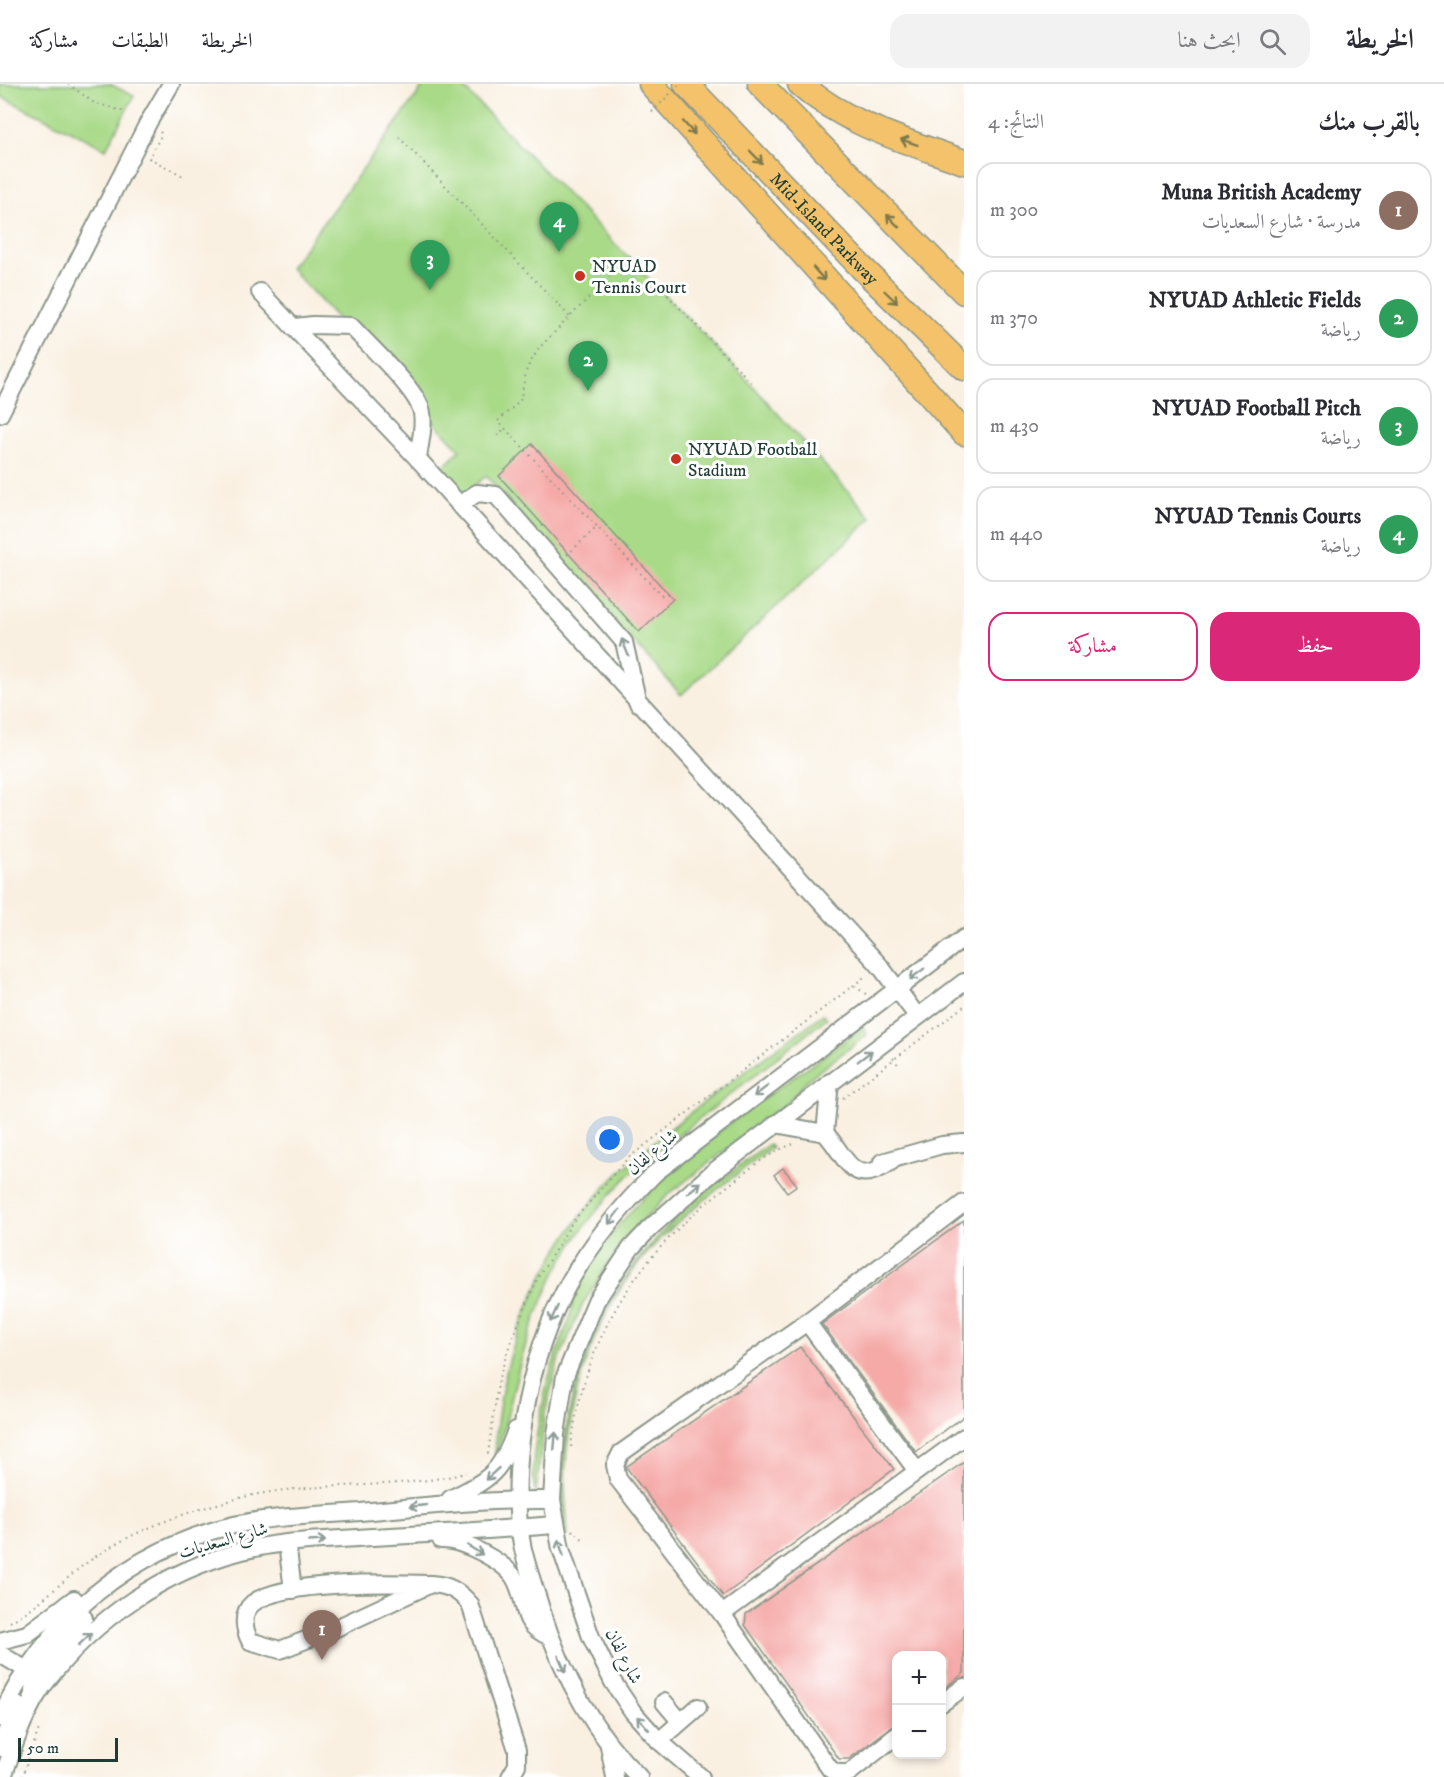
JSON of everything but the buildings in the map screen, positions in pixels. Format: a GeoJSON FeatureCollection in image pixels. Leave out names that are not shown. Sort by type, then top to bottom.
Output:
{"type":"FeatureCollection","features":[{"type":"Feature","properties":{"kind":"highway"},"geometry":{"type":"LineString","coordinates":[[651,84],[964,433]]}},
{"type":"Feature","properties":{"kind":"highway","name":"Mid-Island Parkway"},"geometry":{"type":"LineString","coordinates":[[687,84],[862,268],[964,369]]}},
{"type":"Feature","properties":{"kind":"highway"},"geometry":{"type":"LineString","coordinates":[[760,84],[964,292]]}},
{"type":"Feature","properties":{"kind":"highway"},"geometry":{"type":"LineString","coordinates":[[800,84],[823,102],[862,124],[964,162]]}},
{"type":"Feature","properties":{"kind":"street"},"geometry":{"type":"LineString","coordinates":[[0,414],[142,134],[171,84]]}},
{"type":"Feature","properties":{"kind":"street"},"geometry":{"type":"LineString","coordinates":[[260,292],[418,459],[880,966],[917,1016]]}},
{"type":"Feature","properties":{"kind":"street"},"geometry":{"type":"LineString","coordinates":[[295,327],[351,326],[417,399],[423,418],[418,459]]}},
{"type":"Feature","properties":{"kind":"street"},"geometry":{"type":"LineString","coordinates":[[459,505],[477,493],[496,495],[624,642],[638,703]]}},
{"type":"Feature","properties":{"kind":"street","name":"شارع لفان"},"geometry":{"type":"LineString","coordinates":[[519,1528],[518,1500],[526,1404],[539,1347],[581,1262],[623,1205],[655,1173],[964,938]]}},
{"type":"Feature","properties":{"kind":"street"},"geometry":{"type":"LineString","coordinates":[[552,1500],[556,1434],[565,1376],[584,1325],[611,1276],[631,1248],[684,1196],[775,1124],[964,982]]}},
{"type":"Feature","properties":{"kind":"street"},"geometry":{"type":"LineString","coordinates":[[825,1133],[830,1082]]}},
{"type":"Feature","properties":{"kind":"street"},"geometry":{"type":"LineString","coordinates":[[775,1124],[825,1133],[837,1148],[863,1161],[892,1161],[942,1145],[964,1135]]}},
{"type":"Feature","properties":{"kind":"street"},"geometry":{"type":"LineString","coordinates":[[942,1145],[964,1143]]}},
{"type":"Feature","properties":{"kind":"street"},"geometry":{"type":"LineString","coordinates":[[892,1740],[859,1764],[842,1768],[825,1758],[722,1614],[626,1488],[622,1465],[636,1445],[962,1207]]}},
{"type":"Feature","properties":{"kind":"street"},"geometry":{"type":"LineString","coordinates":[[807,1322],[917,1472]]}},
{"type":"Feature","properties":{"kind":"street"},"geometry":{"type":"LineString","coordinates":[[442,1504],[490,1478],[501,1466],[526,1404]]}},
{"type":"Feature","properties":{"kind":"street"},"geometry":{"type":"LineString","coordinates":[[722,1614],[964,1437]]}},
{"type":"Feature","properties":{"kind":"street","name":"شارع لفان"},"geometry":{"type":"LineString","coordinates":[[552,1500],[562,1523],[591,1637],[613,1682],[633,1713],[659,1741],[701,1777]]}},
{"type":"Feature","properties":{"kind":"street","name":"شارع السعديات"},"geometry":{"type":"LineString","coordinates":[[3,1777],[16,1695],[35,1676],[45,1642],[77,1610],[131,1568],[165,1549],[218,1530],[266,1519],[442,1504],[552,1500]]}},
{"type":"Feature","properties":{"kind":"street","name":"شارع السعديات"},"geometry":{"type":"LineString","coordinates":[[0,1718],[16,1695],[35,1676],[106,1620],[153,1587],[209,1561],[243,1551],[287,1543],[519,1528],[562,1523]]}},
{"type":"Feature","properties":{"kind":"street"},"geometry":{"type":"LineString","coordinates":[[519,1528],[522,1546],[550,1637],[586,1711],[639,1777]]}},
{"type":"Feature","properties":{"kind":"street"},"geometry":{"type":"LineString","coordinates":[[377,1537],[412,1541],[449,1540],[469,1545],[510,1573],[517,1583],[528,1622],[537,1631],[550,1637]]}},
{"type":"Feature","properties":{"kind":"street"},"geometry":{"type":"LineString","coordinates":[[287,1543],[293,1590]]}},
{"type":"Feature","properties":{"kind":"street"},"geometry":{"type":"LineString","coordinates":[[0,1641],[13,1640],[41,1626],[123,1562],[165,1549]]}},
{"type":"Feature","properties":{"kind":"street"},"geometry":{"type":"LineString","coordinates":[[431,1584],[334,1629],[280,1650],[250,1641],[245,1631],[245,1618],[251,1604],[270,1594],[293,1590],[431,1584],[444,1585],[461,1593],[471,1604],[517,1750],[517,1765],[510,1777]]}},
{"type":"Feature","properties":{"kind":"street"},"geometry":{"type":"LineString","coordinates":[[0,1654],[35,1676]]}},
{"type":"Feature","properties":{"kind":"street"},"geometry":{"type":"LineString","coordinates":[[946,1700],[964,1687]]}},
{"type":"Feature","properties":{"kind":"street"},"geometry":{"type":"LineString","coordinates":[[0,1748],[16,1695]]}},
{"type":"Feature","properties":{"kind":"street"},"geometry":{"type":"LineString","coordinates":[[664,1702],[680,1721]]}},
{"type":"Feature","properties":{"kind":"street"},"geometry":{"type":"LineString","coordinates":[[659,1741],[698,1707]]}},
{"type":"Feature","properties":{"kind":"street"},"geometry":{"type":"LineString","coordinates":[[607,1739],[615,1777]]}},
{"type":"Feature","properties":{"kind":"path"},"geometry":{"type":"LineString","coordinates":[[68,84],[93,102],[125,112]]}},
{"type":"Feature","properties":{"kind":"path"},"geometry":{"type":"LineString","coordinates":[[652,112],[680,84]]}},
{"type":"Feature","properties":{"kind":"path"},"geometry":{"type":"LineString","coordinates":[[156,129],[162,134],[149,158],[183,176]]}},
{"type":"Feature","properties":{"kind":"path"},"geometry":{"type":"LineString","coordinates":[[399,137],[570,317]]}},
{"type":"Feature","properties":{"kind":"path"},"geometry":{"type":"LineString","coordinates":[[662,596],[498,421],[520,401],[525,375],[535,354],[630,256],[752,383]]}},
{"type":"Feature","properties":{"kind":"path"},"geometry":{"type":"LineString","coordinates":[[498,436],[505,428]]}},
{"type":"Feature","properties":{"kind":"path"},"geometry":{"type":"LineString","coordinates":[[563,560],[598,526]]}},
{"type":"Feature","properties":{"kind":"path"},"geometry":{"type":"LineString","coordinates":[[855,986],[870,997]]}},
{"type":"Feature","properties":{"kind":"path"},"geometry":{"type":"LineString","coordinates":[[842,1098],[964,1006]]}},
{"type":"Feature","properties":{"kind":"path"},"geometry":{"type":"LineString","coordinates":[[891,1053],[900,1066]]}},
{"type":"Feature","properties":{"kind":"path"},"geometry":{"type":"LineString","coordinates":[[571,1452],[578,1408],[587,1373],[599,1339],[629,1285],[651,1255],[682,1222],[773,1150],[794,1144]]}},
{"type":"Feature","properties":{"kind":"path"},"geometry":{"type":"LineString","coordinates":[[562,1523],[584,1540],[576,1540]]}},
{"type":"Feature","properties":{"kind":"path"},"geometry":{"type":"LineString","coordinates":[[22,1777],[39,1729],[36,1728]]}},
{"type":"Feature","properties":{"kind":"green space"},"geometry":{"type":"Polygon","coordinates":[[[0,84],[110,84],[134,96],[106,149],[0,96],[0,84]]]}},
{"type":"Feature","properties":{"kind":"green space"},"geometry":{"type":"Polygon","coordinates":[[[425,84],[460,84],[752,385],[872,518],[681,695],[486,476],[465,494],[441,469],[460,450],[290,268],[425,84]]]}},
{"type":"Feature","properties":{"kind":"green space"},"geometry":{"type":"Polygon","coordinates":[[[823,1014],[827,1018],[631,1173],[592,1217],[562,1261],[539,1309],[520,1364],[495,1457],[498,1415],[506,1373],[518,1333],[534,1293],[554,1256],[578,1221],[604,1188],[656,1140],[823,1014]]]}},
{"type":"Feature","properties":{"kind":"green space"},"geometry":{"type":"Polygon","coordinates":[[[863,1027],[867,1035],[807,1080],[788,1102],[669,1194],[618,1247],[583,1304],[558,1362],[545,1413],[536,1493],[533,1473],[535,1446],[549,1379],[569,1321],[576,1289],[602,1246],[632,1210],[667,1175],[706,1142],[863,1027]]]}},
{"type":"Feature","properties":{"kind":"green space"},"geometry":{"type":"Polygon","coordinates":[[[769,1144],[772,1148],[728,1181],[659,1240],[637,1266],[601,1324],[588,1356],[570,1423],[565,1490],[568,1536],[565,1536],[562,1494],[563,1452],[569,1412],[594,1333],[613,1297],[636,1262],[664,1230],[688,1206],[769,1144]]]}},
{"type":"Feature","properties":{"kind":"place","name":"NYUAD Tennis Courts"},"geometry":{"type":"Point","coordinates":[559,252]}},
{"type":"Feature","properties":{"kind":"place","name":"NYUAD Tennis Court"},"geometry":{"type":"Point","coordinates":[580,276]}},
{"type":"Feature","properties":{"kind":"place","name":"NYUAD Football Pitch"},"geometry":{"type":"Point","coordinates":[430,290]}},
{"type":"Feature","properties":{"kind":"place","name":"NYUAD Athletic Fields"},"geometry":{"type":"Point","coordinates":[588,391]}},
{"type":"Feature","properties":{"kind":"place","name":"NYUAD Football Stadium"},"geometry":{"type":"Point","coordinates":[676,459]}},
{"type":"Feature","properties":{"kind":"place","name":"Muna British Academy"},"geometry":{"type":"Point","coordinates":[322,1660]}}]}
